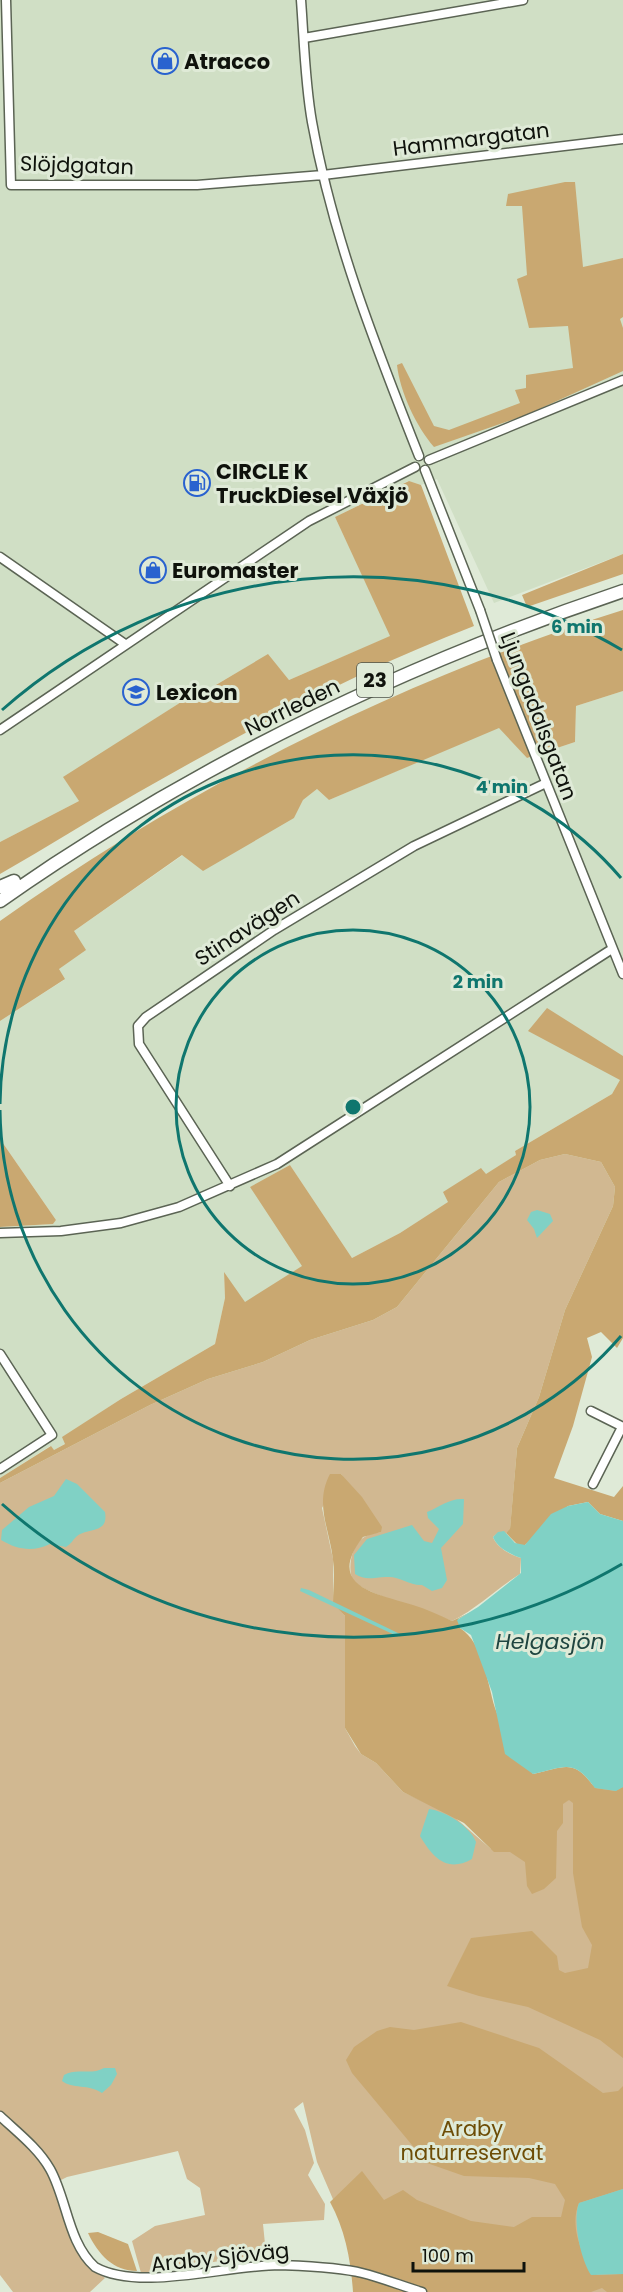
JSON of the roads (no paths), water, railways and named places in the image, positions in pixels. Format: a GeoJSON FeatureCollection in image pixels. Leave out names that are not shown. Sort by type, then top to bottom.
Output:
{"type":"FeatureCollection","features":[{"type":"Feature","properties":{"kind":"highway","name":"Norrleden"},"geometry":{"type":"LineString","coordinates":[[0,889],[138,803],[242,745],[323,704],[432,655],[623,583]]}},
{"type":"Feature","properties":{"kind":"highway","name":"Norrleden"},"geometry":{"type":"LineString","coordinates":[[0,901],[81,847],[187,783],[327,710],[435,662],[623,591]]}},
{"type":"Feature","properties":{"kind":"street","name":"Slöjdgatan"},"geometry":{"type":"LineString","coordinates":[[6,0],[11,185],[197,185],[323,175]]}},
{"type":"Feature","properties":{"kind":"street"},"geometry":{"type":"LineString","coordinates":[[301,0],[312,120],[323,175],[345,258],[419,456]]}},
{"type":"Feature","properties":{"kind":"street"},"geometry":{"type":"LineString","coordinates":[[304,38],[523,0]]}},
{"type":"Feature","properties":{"kind":"street","name":"Hammargatan"},"geometry":{"type":"LineString","coordinates":[[323,175],[623,139]]}},
{"type":"Feature","properties":{"kind":"street"},"geometry":{"type":"LineString","coordinates":[[429,460],[623,380]]}},
{"type":"Feature","properties":{"kind":"street"},"geometry":{"type":"LineString","coordinates":[[0,730],[309,521],[415,467],[425,470],[429,466],[429,460],[426,456],[419,456],[415,460],[415,467]]}},
{"type":"Feature","properties":{"kind":"street","name":"Ljungadalsgatan"},"geometry":{"type":"LineString","coordinates":[[425,470],[480,610],[497,660],[623,974]]}},
{"type":"Feature","properties":{"kind":"street"},"geometry":{"type":"LineString","coordinates":[[0,557],[125,644]]}},
{"type":"Feature","properties":{"kind":"street","name":"Stinavägen"},"geometry":{"type":"LineString","coordinates":[[230,1186],[139,1044],[138,1026],[146,1017],[274,930],[414,846],[546,783]]}},
{"type":"Feature","properties":{"kind":"street"},"geometry":{"type":"LineString","coordinates":[[0,1233],[62,1231],[121,1223],[180,1207],[230,1186],[277,1164],[612,949]]}},
{"type":"Feature","properties":{"kind":"street"},"geometry":{"type":"LineString","coordinates":[[0,1354],[52,1435],[0,1469]]}},
{"type":"Feature","properties":{"kind":"street"},"geometry":{"type":"LineString","coordinates":[[591,1410],[623,1427],[593,1484]]}},
{"type":"Feature","properties":{"kind":"street","name":"Araby Sjöväg"},"geometry":{"type":"LineString","coordinates":[[0,2116],[34,2149],[50,2170],[73,2231],[89,2260],[102,2272],[118,2280],[165,2282],[220,2272],[283,2265],[360,2272],[417,2291]]}},
{"type":"Feature","properties":{"kind":"water"},"geometry":{"type":"Polygon","coordinates":[[[537,1210],[550,1214],[553,1221],[537,1238],[527,1220],[531,1212],[537,1210]]]}},
{"type":"Feature","properties":{"kind":"water"},"geometry":{"type":"Polygon","coordinates":[[[66,1479],[77,1484],[105,1512],[104,1524],[80,1534],[66,1547],[50,1544],[26,1549],[1,1540],[2,1530],[29,1507],[54,1496],[66,1479]]]}},
{"type":"Feature","properties":{"kind":"water"},"geometry":{"type":"Polygon","coordinates":[[[464,1499],[463,1524],[441,1548],[447,1580],[442,1588],[432,1591],[422,1585],[393,1577],[368,1578],[355,1574],[354,1555],[367,1539],[412,1525],[424,1541],[432,1543],[439,1529],[428,1518],[427,1512],[449,1501],[464,1499]]]}},
{"type":"Feature","properties":{"kind":"water","name":"Helgasjön"},"geometry":{"type":"Polygon","coordinates":[[[588,1502],[600,1514],[623,1521],[623,1787],[616,1791],[595,1788],[581,1772],[568,1767],[533,1774],[505,1754],[492,1692],[471,1635],[460,1628],[457,1620],[478,1607],[521,1573],[521,1558],[501,1548],[493,1537],[498,1532],[504,1531],[515,1543],[525,1545],[551,1514],[568,1506],[588,1502]]]}},
{"type":"Feature","properties":{"kind":"water"},"geometry":{"type":"Polygon","coordinates":[[[301,1588],[400,1634],[397,1636],[300,1591],[301,1588]]]}},
{"type":"Feature","properties":{"kind":"water"},"geometry":{"type":"Polygon","coordinates":[[[429,1809],[449,1816],[468,1830],[476,1842],[472,1859],[463,1863],[448,1864],[430,1851],[420,1836],[429,1809]]]}},
{"type":"Feature","properties":{"kind":"water"},"geometry":{"type":"Polygon","coordinates":[[[115,2068],[117,2074],[111,2085],[102,2093],[92,2088],[71,2085],[62,2081],[64,2075],[69,2073],[115,2068]]]}},
{"type":"Feature","properties":{"kind":"water"},"geometry":{"type":"Polygon","coordinates":[[[623,2189],[623,2274],[591,2275],[584,2260],[577,2230],[579,2203],[623,2189]]]}},
{"type":"Feature","properties":{"kind":"place","name":"Atracco"},"geometry":{"type":"Point","coordinates":[165,61]}},
{"type":"Feature","properties":{"kind":"place","name":"CIRCLE K TruckDiesel Växjö"},"geometry":{"type":"Point","coordinates":[197,483]}},
{"type":"Feature","properties":{"kind":"place","name":"Euromaster"},"geometry":{"type":"Point","coordinates":[153,570]}},
{"type":"Feature","properties":{"kind":"place","name":"Lexicon"},"geometry":{"type":"Point","coordinates":[136,692]}},
{"type":"Feature","properties":{"kind":"park label","name":"Araby naturreservat"},"geometry":{"type":"Point","coordinates":[472,2140]}}]}
